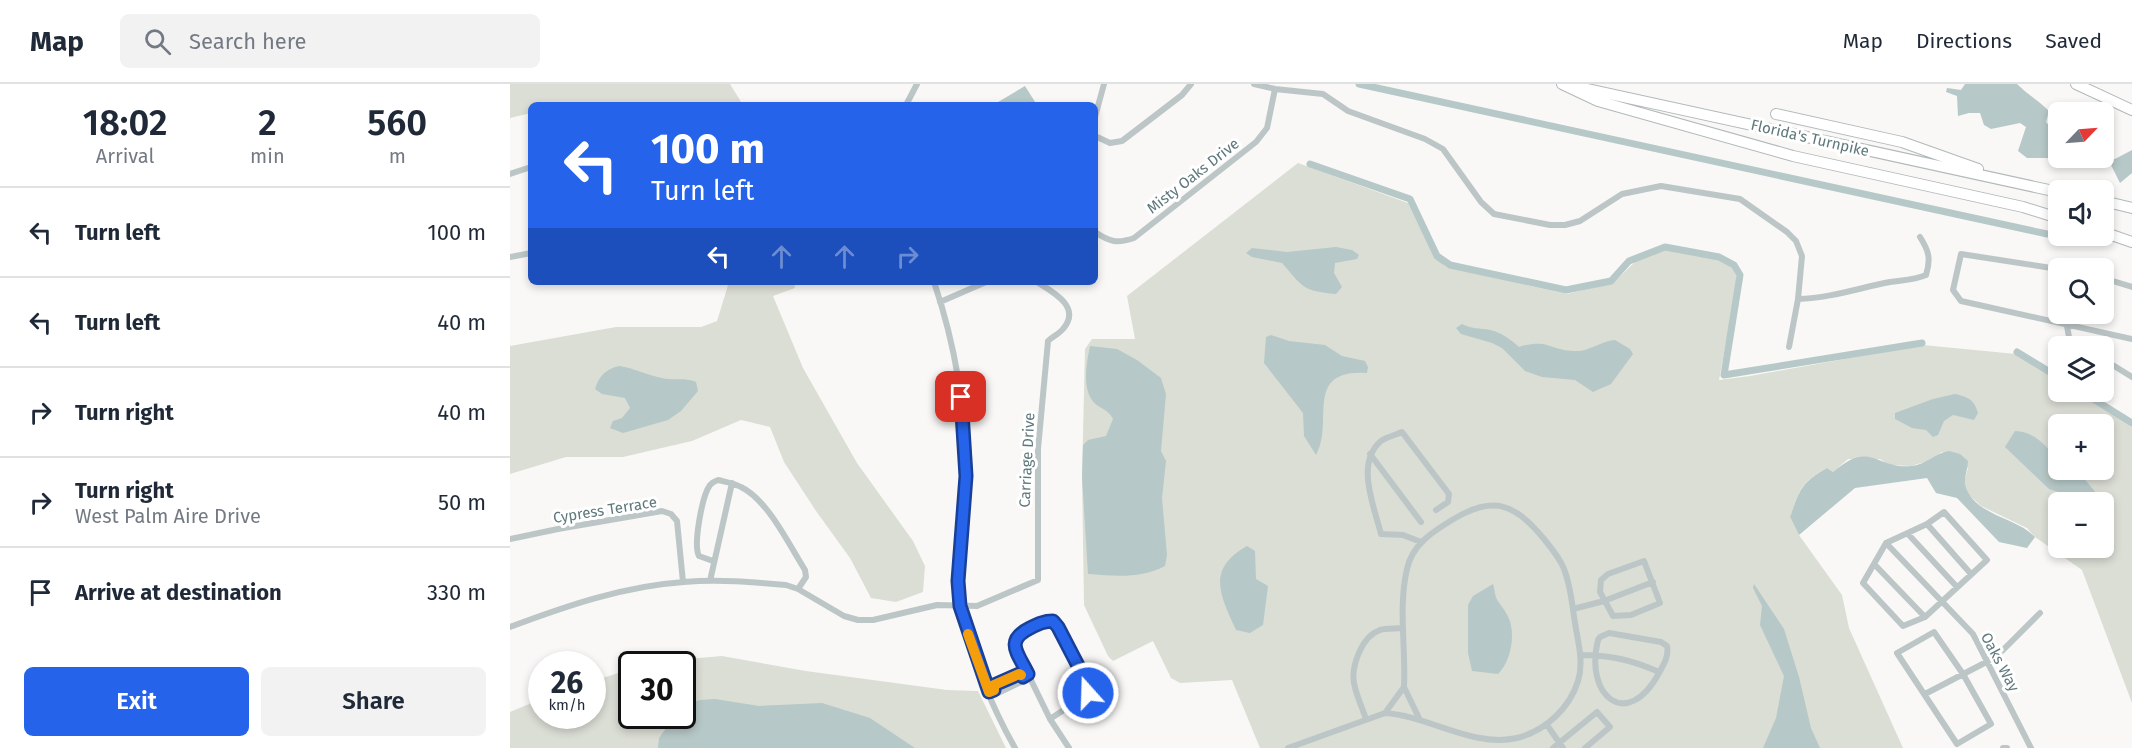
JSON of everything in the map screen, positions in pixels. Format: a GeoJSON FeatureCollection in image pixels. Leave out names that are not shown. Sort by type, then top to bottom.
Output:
{"type":"FeatureCollection","features":[{"type":"Feature","properties":{"kind":"highway"},"geometry":{"type":"LineString","coordinates":[[1561,84],[1598,101],[1792,156],[2023,207],[2048,215]]}},
{"type":"Feature","properties":{"kind":"highway","name":"Florida's Turnpike"},"geometry":{"type":"LineString","coordinates":[[1561,84],[2048,190]]}},
{"type":"Feature","properties":{"kind":"highway"},"geometry":{"type":"LineString","coordinates":[[2076,84],[2132,110]]}},
{"type":"Feature","properties":{"kind":"highway"},"geometry":{"type":"LineString","coordinates":[[1776,114],[1902,142],[1974,167],[1991,177]]}},
{"type":"Feature","properties":{"kind":"highway"},"geometry":{"type":"LineString","coordinates":[[2114,204],[2132,208]]}},
{"type":"Feature","properties":{"kind":"highway"},"geometry":{"type":"LineString","coordinates":[[2114,236],[2132,242]]}},
{"type":"Feature","properties":{"kind":"street"},"geometry":{"type":"LineString","coordinates":[[908,102],[918,84]]}},
{"type":"Feature","properties":{"kind":"street"},"geometry":{"type":"LineString","coordinates":[[1098,106],[1104,84]]}},
{"type":"Feature","properties":{"kind":"street"},"geometry":{"type":"LineString","coordinates":[[1098,137],[1110,143],[1122,141],[1182,95],[1191,84]]}},
{"type":"Feature","properties":{"kind":"street"},"geometry":{"type":"LineString","coordinates":[[1254,84],[1275,89],[1323,94],[1348,111],[1425,139],[1443,149],[1481,202],[1494,214],[1550,225],[1565,225],[1580,221],[1622,194],[1661,186],[1740,199],[1787,232],[1796,241],[1802,256],[1798,299],[1789,347]]}},
{"type":"Feature","properties":{"kind":"street","name":"Misty Oaks Drive"},"geometry":{"type":"LineString","coordinates":[[1098,233],[1109,242],[1122,243],[1134,238],[1256,142],[1267,128],[1275,89]]}},
{"type":"Feature","properties":{"kind":"street"},"geometry":{"type":"LineString","coordinates":[[510,174],[528,168]]}},
{"type":"Feature","properties":{"kind":"street"},"geometry":{"type":"LineString","coordinates":[[1798,299],[1821,297],[1892,282],[1916,280],[1926,275],[1930,264],[1930,252],[1920,237]]}},
{"type":"Feature","properties":{"kind":"street"},"geometry":{"type":"LineString","coordinates":[[510,257],[528,254]]}},
{"type":"Feature","properties":{"kind":"street"},"geometry":{"type":"LineString","coordinates":[[2048,267],[1961,254],[1953,290],[1961,301],[2048,322]]}},
{"type":"Feature","properties":{"kind":"street"},"geometry":{"type":"LineString","coordinates":[[2114,281],[2132,287]]}},
{"type":"Feature","properties":{"kind":"street"},"geometry":{"type":"LineString","coordinates":[[935,285],[954,354],[963,409],[966,476],[958,581],[960,606],[975,656],[1015,748]]}},
{"type":"Feature","properties":{"kind":"street"},"geometry":{"type":"LineString","coordinates":[[940,302],[979,285]]}},
{"type":"Feature","properties":{"kind":"street","name":"Carriage Drive"},"geometry":{"type":"LineString","coordinates":[[960,606],[977,606],[1038,580],[1038,449],[1048,341],[1063,329],[1068,320],[1069,309],[1064,299],[1042,285]]}},
{"type":"Feature","properties":{"kind":"street"},"geometry":{"type":"LineString","coordinates":[[2059,324],[2132,339]]}},
{"type":"Feature","properties":{"kind":"street"},"geometry":{"type":"LineString","coordinates":[[2067,326],[2069,336]]}},
{"type":"Feature","properties":{"kind":"street"},"geometry":{"type":"LineString","coordinates":[[2114,366],[2132,377]]}},
{"type":"Feature","properties":{"kind":"street"},"geometry":{"type":"LineString","coordinates":[[1421,542],[1403,535],[1381,534],[1367,474],[1370,454],[1381,440],[1402,432],[1449,494],[1448,502],[1436,510]]}},
{"type":"Feature","properties":{"kind":"street"},"geometry":{"type":"LineString","coordinates":[[1370,454],[1421,522]]}},
{"type":"Feature","properties":{"kind":"street"},"geometry":{"type":"LineString","coordinates":[[713,561],[699,556],[696,538],[709,488],[718,480],[732,483],[751,492],[767,511],[805,570],[806,577],[798,589]]}},
{"type":"Feature","properties":{"kind":"street"},"geometry":{"type":"LineString","coordinates":[[710,580],[732,483]]}},
{"type":"Feature","properties":{"kind":"street"},"geometry":{"type":"LineString","coordinates":[[1288,748],[1385,713],[1401,714],[1420,720],[1501,741],[1519,738],[1547,725],[1561,710],[1578,682],[1580,655],[1564,569],[1558,556],[1529,520],[1505,506],[1480,505],[1467,511],[1421,542],[1407,567],[1403,628],[1404,687],[1420,720]]}},
{"type":"Feature","properties":{"kind":"street","name":"Cypress Terrace"},"geometry":{"type":"LineString","coordinates":[[510,539],[662,511],[670,514],[677,521],[683,582]]}},
{"type":"Feature","properties":{"kind":"street"},"geometry":{"type":"LineString","coordinates":[[1944,512],[1987,560],[1925,617],[1903,626],[1863,583],[1886,543],[1927,524],[1944,512]]}},
{"type":"Feature","properties":{"kind":"street"},"geometry":{"type":"LineString","coordinates":[[1927,524],[1971,574]]}},
{"type":"Feature","properties":{"kind":"street"},"geometry":{"type":"LineString","coordinates":[[1908,534],[1957,587]]}},
{"type":"Feature","properties":{"kind":"street","name":"Oaks Way"},"geometry":{"type":"LineString","coordinates":[[1886,543],[1973,634],[2031,748]]}},
{"type":"Feature","properties":{"kind":"street"},"geometry":{"type":"LineString","coordinates":[[1644,561],[1660,603],[1631,615],[1613,616],[1604,601],[1599,588],[1604,577],[1644,561]]}},
{"type":"Feature","properties":{"kind":"street"},"geometry":{"type":"LineString","coordinates":[[1875,565],[1925,617]]}},
{"type":"Feature","properties":{"kind":"street"},"geometry":{"type":"LineString","coordinates":[[510,627],[559,609],[625,591],[710,580],[786,585],[858,620],[873,620],[937,605],[960,606]]}},
{"type":"Feature","properties":{"kind":"street"},"geometry":{"type":"LineString","coordinates":[[1573,609],[1604,601],[1653,582]]}},
{"type":"Feature","properties":{"kind":"street"},"geometry":{"type":"LineString","coordinates":[[1925,694],[1996,657],[2040,613]]}},
{"type":"Feature","properties":{"kind":"street"},"geometry":{"type":"LineString","coordinates":[[1050,719],[1085,696],[1089,689],[1058,627],[1053,621],[1045,621],[1018,634],[1014,644],[1025,676],[1050,719],[1069,748]]}},
{"type":"Feature","properties":{"kind":"street"},"geometry":{"type":"LineString","coordinates":[[1366,719],[1353,682],[1354,665],[1364,642],[1373,634],[1380,630],[1403,628]]}},
{"type":"Feature","properties":{"kind":"street"},"geometry":{"type":"LineString","coordinates":[[1934,632],[1963,674],[1991,724],[1957,744],[1925,694],[1897,653],[1934,632]]}},
{"type":"Feature","properties":{"kind":"street"},"geometry":{"type":"LineString","coordinates":[[1610,633],[1661,642],[1667,646],[1668,654],[1659,672],[1652,687],[1634,702],[1620,703],[1603,694],[1597,680],[1600,637],[1610,633]]}},
{"type":"Feature","properties":{"kind":"street"},"geometry":{"type":"LineString","coordinates":[[1580,655],[1597,655],[1634,661],[1659,672]]}},
{"type":"Feature","properties":{"kind":"street"},"geometry":{"type":"LineString","coordinates":[[991,691],[998,693],[1023,681],[1025,676]]}},
{"type":"Feature","properties":{"kind":"street"},"geometry":{"type":"LineString","coordinates":[[1385,713],[1404,687]]}},
{"type":"Feature","properties":{"kind":"street"},"geometry":{"type":"LineString","coordinates":[[1547,725],[1558,746],[1597,712],[1610,727],[1585,748]]}},
{"type":"Feature","properties":{"kind":"street"},"geometry":{"type":"LineString","coordinates":[[1501,741],[1502,748]]}},
{"type":"Feature","properties":{"kind":"shaded area"},"geometry":{"type":"Polygon","coordinates":[[[510,84],[730,84],[741,102],[528,102],[528,114],[510,118],[510,84]]]}},
{"type":"Feature","properties":{"kind":"shaded area"},"geometry":{"type":"Polygon","coordinates":[[[1965,84],[2017,84],[2048,110],[2046,122],[2048,124],[2048,158],[2027,158],[2018,151],[2026,127],[2020,123],[1991,129],[1984,125],[1980,113],[1958,116],[1957,96],[1946,92],[1947,88],[1961,90],[1965,84]]]}},
{"type":"Feature","properties":{"kind":"shaded area"},"geometry":{"type":"Polygon","coordinates":[[[1025,86],[1035,102],[998,102],[1025,86]]]}},
{"type":"Feature","properties":{"kind":"shaded area"},"geometry":{"type":"Polygon","coordinates":[[[2132,150],[2132,173],[2120,183],[2112,168],[2114,158],[2132,150]]]}},
{"type":"Feature","properties":{"kind":"shaded area"},"geometry":{"type":"Polygon","coordinates":[[[1298,163],[1408,203],[1432,252],[1446,267],[1567,294],[1613,283],[1636,261],[1666,250],[1719,259],[1731,266],[1737,283],[1719,380],[1923,345],[2016,354],[2048,374],[2048,402],[2092,402],[2111,414],[2048,414],[2048,480],[2114,480],[2114,416],[2132,427],[2132,703],[2082,570],[2065,558],[2114,558],[2114,492],[2048,492],[2048,546],[2027,528],[1981,506],[1969,495],[1964,482],[1968,468],[1942,452],[1928,461],[1911,466],[1889,465],[1880,459],[1848,459],[1833,472],[1827,468],[1806,483],[1799,493],[1790,517],[1799,535],[1842,595],[1849,628],[1903,748],[1260,748],[1232,680],[1180,683],[1171,678],[1153,641],[1113,661],[1108,656],[1084,605],[1082,477],[1085,349],[1092,339],[1135,339],[1127,296],[1298,163]]]}},
{"type":"Feature","properties":{"kind":"shaded area"},"geometry":{"type":"Polygon","coordinates":[[[1336,247],[1352,250],[1359,255],[1357,259],[1335,263],[1334,273],[1342,287],[1336,294],[1310,289],[1299,283],[1282,263],[1252,257],[1246,253],[1252,248],[1287,252],[1336,247]]]}},
{"type":"Feature","properties":{"kind":"shaded area"},"geometry":{"type":"Polygon","coordinates":[[[728,285],[794,285],[795,288],[773,296],[803,368],[857,463],[913,541],[925,566],[923,592],[896,602],[871,598],[850,558],[784,462],[770,427],[741,420],[692,441],[623,457],[566,457],[510,474],[510,346],[616,327],[701,327],[717,321],[728,285]]]}},
{"type":"Feature","properties":{"kind":"shaded area"},"geometry":{"type":"Polygon","coordinates":[[[1462,324],[1498,332],[1519,347],[1543,344],[1580,351],[1615,340],[1630,349],[1633,354],[1611,384],[1593,392],[1575,380],[1542,377],[1525,371],[1502,348],[1461,334],[1456,328],[1462,324]]]}},
{"type":"Feature","properties":{"kind":"shaded area"},"geometry":{"type":"Polygon","coordinates":[[[1271,335],[1289,341],[1325,345],[1342,356],[1365,361],[1368,367],[1367,373],[1347,374],[1334,380],[1327,389],[1321,442],[1316,455],[1304,436],[1303,413],[1264,363],[1266,337],[1271,335]]]}},
{"type":"Feature","properties":{"kind":"shaded area"},"geometry":{"type":"Polygon","coordinates":[[[1090,346],[1117,349],[1137,360],[1161,378],[1166,394],[1161,451],[1166,461],[1162,498],[1167,555],[1165,566],[1146,573],[1127,576],[1088,574],[1082,477],[1083,445],[1088,440],[1106,436],[1113,419],[1109,413],[1094,403],[1087,388],[1086,373],[1090,346]]]}},
{"type":"Feature","properties":{"kind":"shaded area"},"geometry":{"type":"Polygon","coordinates":[[[619,366],[662,378],[696,382],[698,391],[681,411],[668,420],[623,433],[610,428],[613,421],[622,418],[630,408],[625,398],[602,394],[595,389],[604,374],[619,366]]]}},
{"type":"Feature","properties":{"kind":"shaded area"},"geometry":{"type":"Polygon","coordinates":[[[1955,394],[1967,398],[1975,405],[1978,413],[1974,420],[1953,415],[1944,421],[1938,435],[1933,437],[1926,430],[1912,428],[1895,419],[1895,413],[1933,399],[1955,394]]]}},
{"type":"Feature","properties":{"kind":"shaded area"},"geometry":{"type":"Polygon","coordinates":[[[2015,431],[2029,434],[2048,448],[2048,480],[2085,480],[2095,492],[2058,492],[2049,489],[2005,447],[2015,431]]]}},
{"type":"Feature","properties":{"kind":"shaded area"},"geometry":{"type":"Polygon","coordinates":[[[1949,451],[1960,454],[1968,461],[1965,484],[1969,495],[1976,503],[2017,524],[2035,537],[2027,548],[1999,542],[1957,498],[1936,493],[1927,478],[1855,488],[1799,535],[1790,517],[1802,488],[1827,468],[1833,472],[1846,462],[1865,456],[1889,464],[1911,466],[1921,464],[1949,451]]]}},
{"type":"Feature","properties":{"kind":"shaded area"},"geometry":{"type":"Polygon","coordinates":[[[1247,546],[1255,551],[1256,579],[1268,586],[1263,625],[1250,633],[1236,630],[1225,605],[1220,584],[1221,573],[1226,564],[1247,546]]]}},
{"type":"Feature","properties":{"kind":"shaded area"},"geometry":{"type":"Polygon","coordinates":[[[1493,584],[1495,595],[1509,620],[1512,636],[1510,653],[1498,674],[1472,671],[1468,653],[1468,605],[1473,596],[1493,584]]]}},
{"type":"Feature","properties":{"kind":"shaded area"},"geometry":{"type":"Polygon","coordinates":[[[1754,584],[1784,629],[1799,677],[1811,728],[1820,748],[1763,748],[1776,718],[1784,676],[1760,625],[1762,606],[1753,588],[1754,584]]]}},
{"type":"Feature","properties":{"kind":"shaded area"},"geometry":{"type":"Polygon","coordinates":[[[722,656],[806,671],[947,690],[978,691],[1006,748],[510,748],[510,712],[528,704],[528,729],[606,729],[606,677],[618,673],[618,729],[696,729],[696,658],[722,656]]]}},
{"type":"Feature","properties":{"kind":"shaded area"},"geometry":{"type":"Polygon","coordinates":[[[715,699],[759,706],[822,703],[870,718],[915,748],[658,748],[659,738],[666,729],[696,729],[696,701],[715,699]]]}},
{"type":"Feature","properties":{"kind":"waterway"},"geometry":{"type":"LineString","coordinates":[[1359,84],[2047,234]]}},
{"type":"Feature","properties":{"kind":"waterway"},"geometry":{"type":"LineString","coordinates":[[1310,164],[1410,199],[1437,256],[1450,265],[1566,290],[1611,281],[1629,261],[1665,247],[1719,257],[1734,265],[1740,275],[1724,375],[1922,343]]}},
{"type":"Feature","properties":{"kind":"waterway"},"geometry":{"type":"LineString","coordinates":[[2017,352],[2048,371]]}},
{"type":"Feature","properties":{"kind":"waterway"},"geometry":{"type":"LineString","coordinates":[[2098,402],[2132,423]]}},
{"type":"Feature","properties":{"kind":"slow traffic"},"geometry":{"type":"LineString","coordinates":[[968,634],[989,692],[994,690],[994,685],[1021,675]]}},
{"type":"Feature","properties":{"kind":"route"},"geometry":{"type":"LineString","coordinates":[[961,397],[966,476],[958,581],[960,606],[989,692],[994,690],[994,685],[1006,679],[1019,674],[1023,677],[1028,674],[1014,644],[1018,634],[1045,621],[1053,621],[1086,681],[1088,693]]}}]}
